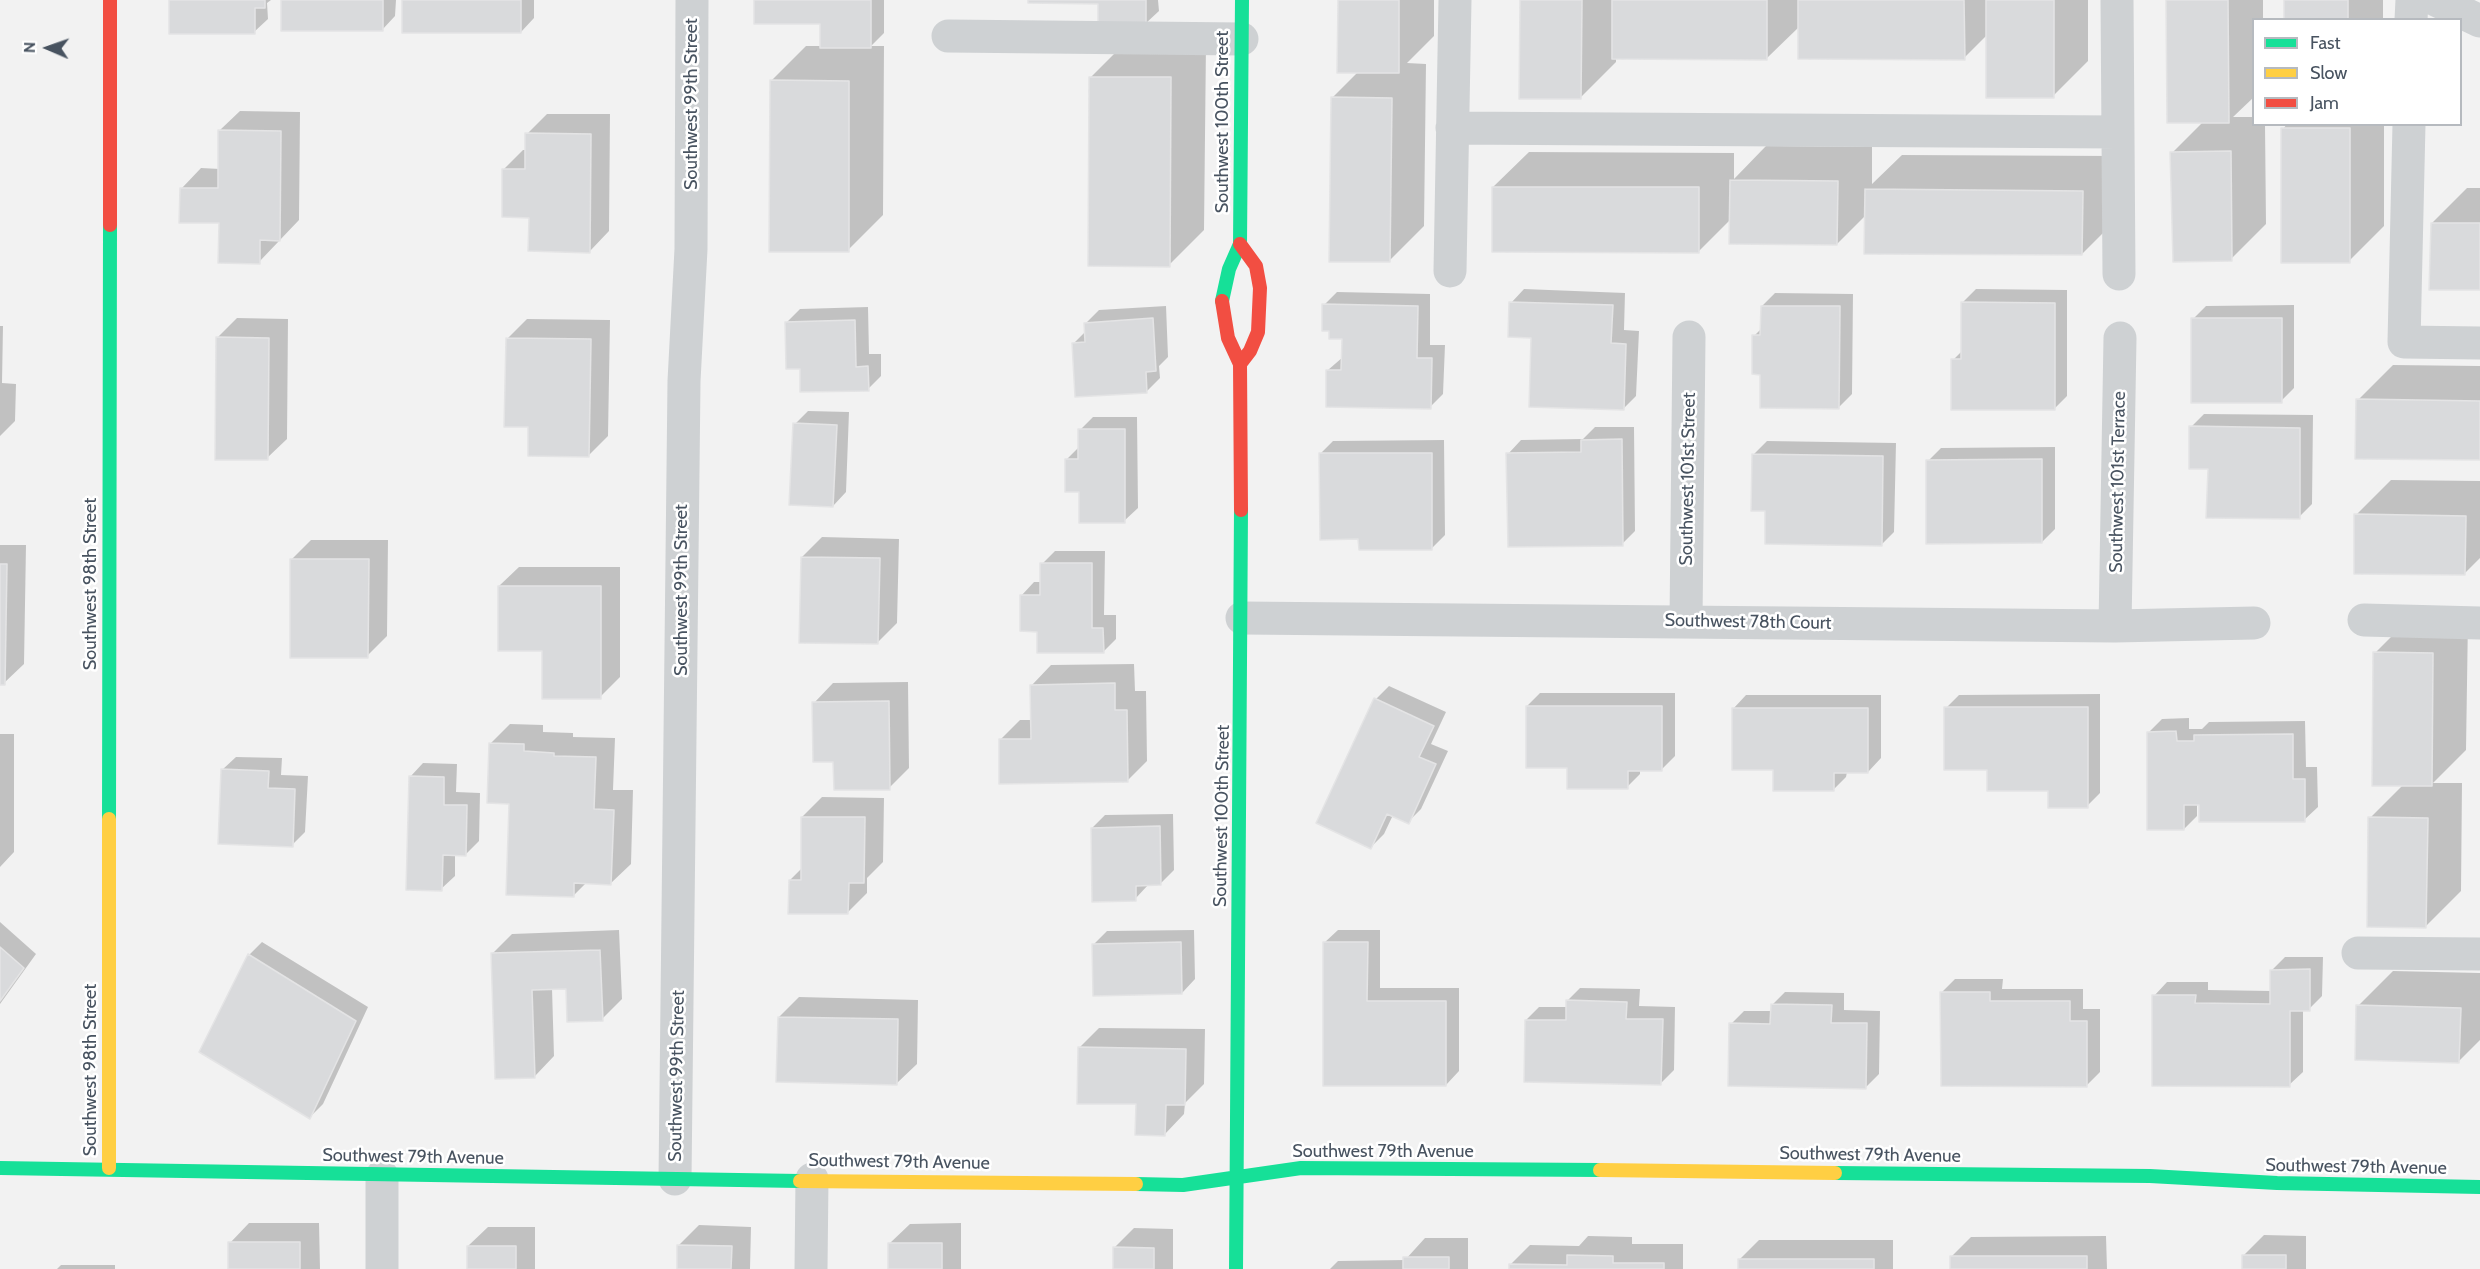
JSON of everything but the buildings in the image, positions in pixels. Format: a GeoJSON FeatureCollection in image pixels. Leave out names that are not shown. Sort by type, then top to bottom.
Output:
{"type":"FeatureCollection","features":[{"type":"Feature","properties":{"kind":"street","name":"Southwest 98th Street"},"geometry":{"type":"LineString","coordinates":[[109,1168],[110,0]]}},
{"type":"Feature","properties":{"kind":"street","name":"Southwest 99th Street"},"geometry":{"type":"LineString","coordinates":[[675,1179],[684,381],[691,249],[692,0]]}},
{"type":"Feature","properties":{"kind":"street","name":"Southwest 100th Street"},"geometry":{"type":"LineString","coordinates":[[1236,1269],[1242,618],[1240,363],[1228,338],[1222,303],[1229,270],[1240,244],[1242,0]]}},
{"type":"Feature","properties":{"kind":"street"},"geometry":{"type":"LineString","coordinates":[[1450,271],[1455,0]]}},
{"type":"Feature","properties":{"kind":"street"},"geometry":{"type":"LineString","coordinates":[[2117,0],[2119,274]]}},
{"type":"Feature","properties":{"kind":"street"},"geometry":{"type":"LineString","coordinates":[[2411,18],[2412,0]]}},
{"type":"Feature","properties":{"kind":"street"},"geometry":{"type":"LineString","coordinates":[[2436,0],[2480,21]]}},
{"type":"Feature","properties":{"kind":"street"},"geometry":{"type":"LineString","coordinates":[[948,36],[1242,39]]}},
{"type":"Feature","properties":{"kind":"street"},"geometry":{"type":"LineString","coordinates":[[2409,126],[2404,342],[2480,343]]}},
{"type":"Feature","properties":{"kind":"street"},"geometry":{"type":"LineString","coordinates":[[1452,128],[2118,132]]}},
{"type":"Feature","properties":{"kind":"street"},"geometry":{"type":"LineString","coordinates":[[1240,244],[1256,266],[1260,288],[1258,332],[1250,351],[1240,363]]}},
{"type":"Feature","properties":{"kind":"street","name":"Southwest 101st Street"},"geometry":{"type":"LineString","coordinates":[[1686,621],[1689,337]]}},
{"type":"Feature","properties":{"kind":"street","name":"Southwest 101st Terrace"},"geometry":{"type":"LineString","coordinates":[[2115,626],[2120,338]]}},
{"type":"Feature","properties":{"kind":"street","name":"Southwest 78th Court"},"geometry":{"type":"LineString","coordinates":[[1242,618],[2115,626],[2254,623]]}},
{"type":"Feature","properties":{"kind":"street"},"geometry":{"type":"LineString","coordinates":[[2364,620],[2480,623]]}},
{"type":"Feature","properties":{"kind":"street"},"geometry":{"type":"LineString","coordinates":[[2358,953],[2480,954]]}},
{"type":"Feature","properties":{"kind":"street","name":"Southwest 79th Avenue"},"geometry":{"type":"LineString","coordinates":[[0,1168],[109,1168],[382,1176],[812,1179],[1183,1185],[1301,1168],[1658,1170],[2150,1176],[2277,1183],[2480,1187]]}},
{"type":"Feature","properties":{"kind":"street"},"geometry":{"type":"LineString","coordinates":[[382,1176],[382,1269]]}},
{"type":"Feature","properties":{"kind":"street"},"geometry":{"type":"LineString","coordinates":[[811,1269],[812,1179]]}},
{"type":"Feature","properties":{"kind":"traffic: fast"},"geometry":{"type":"LineString","coordinates":[[1222,301],[1229,269],[1240,244],[1242,0]]}},
{"type":"Feature","properties":{"kind":"traffic: fast"},"geometry":{"type":"LineString","coordinates":[[109,819],[110,225]]}},
{"type":"Feature","properties":{"kind":"traffic: fast"},"geometry":{"type":"LineString","coordinates":[[1236,1269],[1241,510]]}},
{"type":"Feature","properties":{"kind":"traffic: fast"},"geometry":{"type":"LineString","coordinates":[[0,1168],[800,1181]]}},
{"type":"Feature","properties":{"kind":"traffic: fast"},"geometry":{"type":"LineString","coordinates":[[1136,1184],[1183,1185],[1301,1168],[1600,1170]]}},
{"type":"Feature","properties":{"kind":"traffic: fast"},"geometry":{"type":"LineString","coordinates":[[1835,1173],[2150,1176],[2277,1183],[2480,1187]]}},
{"type":"Feature","properties":{"kind":"traffic: slow"},"geometry":{"type":"LineString","coordinates":[[109,819],[109,1168]]}},
{"type":"Feature","properties":{"kind":"traffic: slow"},"geometry":{"type":"LineString","coordinates":[[1600,1170],[1835,1173]]}},
{"type":"Feature","properties":{"kind":"traffic: slow"},"geometry":{"type":"LineString","coordinates":[[800,1181],[1136,1184]]}},
{"type":"Feature","properties":{"kind":"traffic: jam"},"geometry":{"type":"LineString","coordinates":[[110,0],[110,225]]}},
{"type":"Feature","properties":{"kind":"traffic: jam"},"geometry":{"type":"LineString","coordinates":[[1240,244],[1256,266],[1260,288],[1258,332],[1250,351],[1240,364]]}},
{"type":"Feature","properties":{"kind":"traffic: jam"},"geometry":{"type":"LineString","coordinates":[[1222,301],[1228,338],[1240,364],[1241,510]]}}]}
